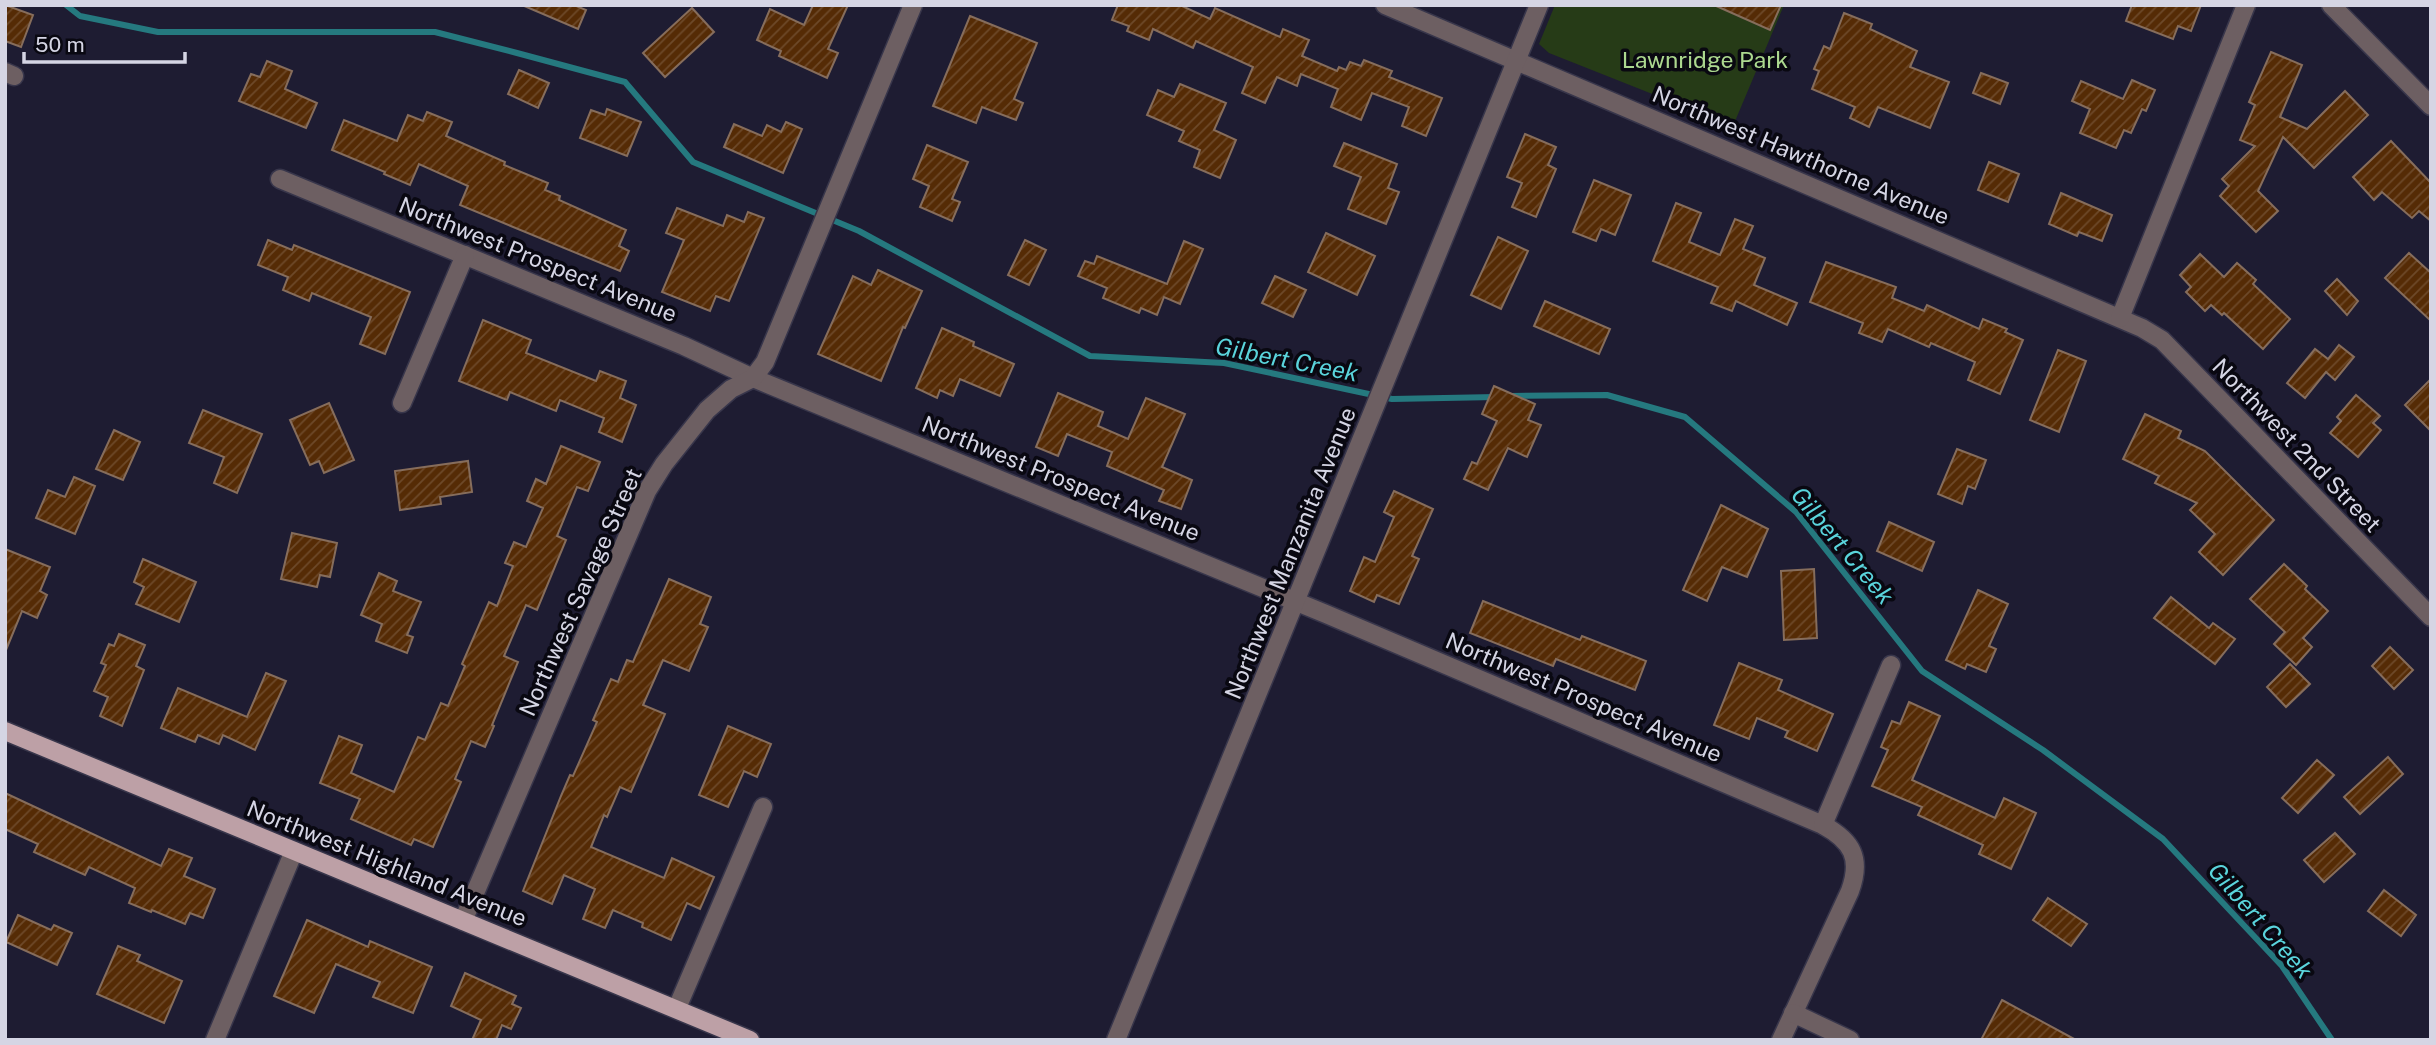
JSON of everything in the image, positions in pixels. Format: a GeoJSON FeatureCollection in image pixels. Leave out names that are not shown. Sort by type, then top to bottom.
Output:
{"type":"FeatureCollection","features":[{"type":"Feature","properties":{"kind":"main road","name":"Northwest Highland Avenue"},"geometry":{"type":"LineString","coordinates":[[5,731],[750,1040]]}},
{"type":"Feature","properties":{"kind":"street","name":"Northwest Savage Street"},"geometry":{"type":"LineString","coordinates":[[463,921],[647,491],[664,464],[706,410],[732,389],[753,378],[765,362],[801,281],[913,5]]}},
{"type":"Feature","properties":{"kind":"street","name":"Northwest Hawthorne Avenue"},"geometry":{"type":"LineString","coordinates":[[1385,5],[2120,318]]}},
{"type":"Feature","properties":{"kind":"street","name":"Northwest Manzanita Avenue"},"geometry":{"type":"LineString","coordinates":[[1116,1040],[1539,5]]}},
{"type":"Feature","properties":{"kind":"street"},"geometry":{"type":"LineString","coordinates":[[2120,318],[2246,5]]}},
{"type":"Feature","properties":{"kind":"street"},"geometry":{"type":"LineString","coordinates":[[2331,5],[2431,106]]}},
{"type":"Feature","properties":{"kind":"street","name":"Northwest Prospect Avenue"},"geometry":{"type":"LineString","coordinates":[[280,179],[1297,602],[1823,825],[1840,835],[1847,844],[1857,872],[1781,1040]]}},
{"type":"Feature","properties":{"kind":"street"},"geometry":{"type":"LineString","coordinates":[[402,404],[465,255]]}},
{"type":"Feature","properties":{"kind":"street","name":"Northwest 2nd Street"},"geometry":{"type":"LineString","coordinates":[[2120,318],[2162,340],[2431,617]]}},
{"type":"Feature","properties":{"kind":"street"},"geometry":{"type":"LineString","coordinates":[[1823,825],[1891,665]]}},
{"type":"Feature","properties":{"kind":"street"},"geometry":{"type":"LineString","coordinates":[[677,1008],[764,807]]}},
{"type":"Feature","properties":{"kind":"street"},"geometry":{"type":"LineString","coordinates":[[215,1040],[294,851]]}},
{"type":"Feature","properties":{"kind":"street"},"geometry":{"type":"LineString","coordinates":[[1793,1013],[1850,1040]]}},
{"type":"Feature","properties":{"kind":"green space","name":"Lawnridge Park"},"geometry":{"type":"Polygon","coordinates":[[[1555,5],[1784,5],[1733,126],[1549,53],[1539,44],[1555,5]]]}},
{"type":"Feature","properties":{"kind":"building"},"geometry":{"type":"Polygon","coordinates":[[[5,5],[33,15],[21,47],[5,41],[5,5]]]}},
{"type":"Feature","properties":{"kind":"building"},"geometry":{"type":"Polygon","coordinates":[[[522,5],[574,5],[586,10],[578,29],[522,5]]]}},
{"type":"Feature","properties":{"kind":"building"},"geometry":{"type":"Polygon","coordinates":[[[813,5],[848,5],[828,49],[838,53],[827,78],[779,56],[781,51],[757,40],[770,9],[804,25],[813,5]]]}},
{"type":"Feature","properties":{"kind":"building"},"geometry":{"type":"Polygon","coordinates":[[[1118,5],[1180,5],[1210,19],[1215,8],[1280,37],[1283,29],[1309,40],[1302,56],[1337,71],[1339,67],[1346,70],[1350,62],[1361,66],[1364,60],[1392,71],[1389,77],[1442,98],[1426,136],[1402,126],[1409,107],[1372,93],[1361,120],[1331,107],[1338,89],[1301,74],[1297,86],[1277,77],[1265,103],[1242,93],[1253,67],[1196,41],[1193,48],[1153,29],[1149,40],[1127,31],[1129,26],[1112,20],[1118,5]]]}},
{"type":"Feature","properties":{"kind":"building"},"geometry":{"type":"Polygon","coordinates":[[[1714,5],[1781,5],[1770,30],[1714,5]]]}},
{"type":"Feature","properties":{"kind":"building"},"geometry":{"type":"Polygon","coordinates":[[[2132,5],[2201,5],[2191,31],[2178,26],[2173,39],[2126,21],[2132,5]]]}},
{"type":"Feature","properties":{"kind":"building"},"geometry":{"type":"Polygon","coordinates":[[[692,8],[714,32],[665,77],[643,53],[692,8]]]}},
{"type":"Feature","properties":{"kind":"building"},"geometry":{"type":"Polygon","coordinates":[[[1844,13],[1872,24],[1870,29],[1917,51],[1910,67],[1949,82],[1930,128],[1878,107],[1869,127],[1850,118],[1855,107],[1812,89],[1819,71],[1814,69],[1824,46],[1830,49],[1844,13]]]}},
{"type":"Feature","properties":{"kind":"building"},"geometry":{"type":"Polygon","coordinates":[[[970,16],[1037,43],[1014,99],[1023,103],[1016,120],[982,107],[976,123],[933,106],[970,16]]]}},
{"type":"Feature","properties":{"kind":"building"},"geometry":{"type":"Polygon","coordinates":[[[2271,52],[2302,65],[2280,117],[2307,129],[2345,91],[2368,115],[2314,168],[2283,137],[2258,191],[2278,211],[2256,232],[2220,196],[2229,186],[2222,179],[2255,146],[2240,140],[2255,105],[2249,102],[2271,52]]]}},
{"type":"Feature","properties":{"kind":"building"},"geometry":{"type":"Polygon","coordinates":[[[267,61],[292,71],[285,89],[317,103],[306,128],[239,101],[251,74],[260,77],[267,61]]]}},
{"type":"Feature","properties":{"kind":"building"},"geometry":{"type":"Polygon","coordinates":[[[519,70],[549,83],[538,108],[508,94],[519,70]]]}},
{"type":"Feature","properties":{"kind":"building"},"geometry":{"type":"Polygon","coordinates":[[[1981,73],[2008,83],[2000,104],[1973,93],[1981,73]]]}},
{"type":"Feature","properties":{"kind":"building"},"geometry":{"type":"Polygon","coordinates":[[[2132,80],[2155,90],[2146,111],[2142,109],[2131,133],[2124,130],[2116,148],[2080,133],[2090,109],[2072,101],[2081,81],[2123,99],[2132,80]]]}},
{"type":"Feature","properties":{"kind":"building"},"geometry":{"type":"Polygon","coordinates":[[[1180,84],[1226,103],[1214,130],[1236,140],[1220,178],[1194,167],[1200,150],[1179,141],[1184,131],[1147,115],[1158,90],[1174,97],[1180,84]]]}},
{"type":"Feature","properties":{"kind":"building"},"geometry":{"type":"Polygon","coordinates":[[[607,109],[641,122],[627,156],[580,138],[591,110],[605,115],[607,109]]]}},
{"type":"Feature","properties":{"kind":"building"},"geometry":{"type":"Polygon","coordinates":[[[427,112],[452,122],[446,136],[548,183],[545,190],[560,196],[559,200],[626,230],[619,246],[629,251],[620,271],[460,205],[468,186],[419,164],[410,185],[332,150],[344,120],[397,141],[408,115],[423,121],[427,112]]]}},
{"type":"Feature","properties":{"kind":"building"},"geometry":{"type":"Polygon","coordinates":[[[786,122],[802,129],[783,173],[724,147],[734,124],[762,136],[767,125],[781,132],[786,122]]]}},
{"type":"Feature","properties":{"kind":"building"},"geometry":{"type":"Polygon","coordinates":[[[1525,134],[1556,147],[1548,165],[1556,169],[1536,217],[1512,207],[1522,183],[1507,177],[1525,134]]]}},
{"type":"Feature","properties":{"kind":"building"},"geometry":{"type":"Polygon","coordinates":[[[2391,141],[2431,183],[2431,221],[2419,211],[2412,218],[2382,192],[2374,200],[2353,177],[2391,141]]]}},
{"type":"Feature","properties":{"kind":"building"},"geometry":{"type":"Polygon","coordinates":[[[1344,143],[1397,164],[1388,188],[1399,192],[1386,224],[1348,209],[1361,177],[1334,166],[1344,143]]]}},
{"type":"Feature","properties":{"kind":"building"},"geometry":{"type":"Polygon","coordinates":[[[927,145],[968,162],[952,199],[960,202],[952,221],[920,207],[929,186],[913,179],[927,145]]]}},
{"type":"Feature","properties":{"kind":"building"},"geometry":{"type":"Polygon","coordinates":[[[1989,162],[2019,174],[2008,202],[1978,190],[1989,162]]]}},
{"type":"Feature","properties":{"kind":"building"},"geometry":{"type":"Polygon","coordinates":[[[1594,180],[1631,195],[1615,235],[1601,229],[1596,241],[1573,232],[1594,180]]]}},
{"type":"Feature","properties":{"kind":"building"},"geometry":{"type":"Polygon","coordinates":[[[2061,193],[2112,215],[2102,241],[2079,232],[2077,236],[2049,224],[2061,193]]]}},
{"type":"Feature","properties":{"kind":"building"},"geometry":{"type":"Polygon","coordinates":[[[1676,203],[1701,213],[1689,242],[1720,255],[1735,219],[1753,226],[1743,249],[1765,258],[1754,285],[1797,303],[1787,325],[1736,301],[1732,311],[1711,303],[1718,287],[1653,261],[1676,203]]]}},
{"type":"Feature","properties":{"kind":"building"},"geometry":{"type":"Polygon","coordinates":[[[677,208],[723,226],[727,215],[744,222],[748,212],[764,218],[729,301],[716,296],[710,311],[662,292],[684,240],[666,233],[677,208]]]}},
{"type":"Feature","properties":{"kind":"building"},"geometry":{"type":"Polygon","coordinates":[[[1326,233],[1375,256],[1357,295],[1308,272],[1326,233]]]}},
{"type":"Feature","properties":{"kind":"building"},"geometry":{"type":"Polygon","coordinates":[[[1498,237],[1528,251],[1501,309],[1471,295],[1498,237]]]}},
{"type":"Feature","properties":{"kind":"building"},"geometry":{"type":"Polygon","coordinates":[[[268,240],[292,250],[294,245],[410,292],[385,354],[360,344],[371,317],[312,293],[309,301],[283,290],[288,277],[258,265],[268,240]]]}},
{"type":"Feature","properties":{"kind":"building"},"geometry":{"type":"Polygon","coordinates":[[[1025,240],[1046,250],[1029,285],[1008,275],[1025,240]]]}},
{"type":"Feature","properties":{"kind":"building"},"geometry":{"type":"Polygon","coordinates":[[[1184,241],[1203,249],[1180,304],[1164,297],[1157,315],[1141,308],[1139,313],[1103,298],[1107,288],[1078,276],[1085,261],[1094,264],[1097,256],[1167,284],[1184,241]]]}},
{"type":"Feature","properties":{"kind":"building"},"geometry":{"type":"Polygon","coordinates":[[[2409,253],[2431,273],[2431,321],[2385,278],[2409,253]]]}},
{"type":"Feature","properties":{"kind":"building"},"geometry":{"type":"Polygon","coordinates":[[[2200,254],[2224,277],[2237,263],[2256,280],[2253,284],[2290,319],[2263,349],[2224,313],[2222,315],[2211,305],[2205,311],[2186,292],[2191,287],[2180,275],[2200,254]]]}},
{"type":"Feature","properties":{"kind":"building"},"geometry":{"type":"Polygon","coordinates":[[[1826,262],[1896,287],[1892,298],[1924,311],[1927,305],[1979,329],[1983,319],[2007,329],[2005,332],[2023,340],[2000,394],[1968,380],[1975,362],[1931,343],[1929,347],[1888,329],[1882,342],[1859,333],[1863,323],[1810,302],[1826,262]]]}},
{"type":"Feature","properties":{"kind":"building"},"geometry":{"type":"Polygon","coordinates":[[[878,270],[922,291],[905,328],[903,327],[881,381],[818,354],[853,276],[871,285],[878,270]]]}},
{"type":"Feature","properties":{"kind":"building"},"geometry":{"type":"Polygon","coordinates":[[[1275,276],[1306,290],[1293,317],[1262,303],[1275,276]]]}},
{"type":"Feature","properties":{"kind":"building"},"geometry":{"type":"Polygon","coordinates":[[[2337,279],[2358,301],[2347,315],[2325,291],[2337,279]]]}},
{"type":"Feature","properties":{"kind":"building"},"geometry":{"type":"Polygon","coordinates":[[[1545,301],[1610,329],[1599,354],[1534,326],[1545,301]]]}},
{"type":"Feature","properties":{"kind":"building"},"geometry":{"type":"Polygon","coordinates":[[[483,320],[531,340],[526,353],[596,381],[600,371],[626,381],[620,398],[636,405],[622,442],[599,432],[604,418],[560,400],[556,411],[510,392],[507,400],[459,381],[483,320]]]}},
{"type":"Feature","properties":{"kind":"building"},"geometry":{"type":"Polygon","coordinates":[[[942,328],[974,342],[973,346],[1014,364],[1000,396],[960,379],[953,396],[940,390],[937,398],[916,388],[942,328]]]}},
{"type":"Feature","properties":{"kind":"building"},"geometry":{"type":"Polygon","coordinates":[[[2339,345],[2354,357],[2335,380],[2326,372],[2305,398],[2287,383],[2315,349],[2328,359],[2339,345]]]}},
{"type":"Feature","properties":{"kind":"building"},"geometry":{"type":"Polygon","coordinates":[[[2058,350],[2086,361],[2059,432],[2030,420],[2058,350]]]}},
{"type":"Feature","properties":{"kind":"building"},"geometry":{"type":"Polygon","coordinates":[[[2431,379],[2431,431],[2405,405],[2431,379]]]}},
{"type":"Feature","properties":{"kind":"building"},"geometry":{"type":"Polygon","coordinates":[[[1494,386],[1535,404],[1528,420],[1541,425],[1527,457],[1508,448],[1488,490],[1464,479],[1472,462],[1477,464],[1497,421],[1482,414],[1494,386]]]}},
{"type":"Feature","properties":{"kind":"building"},"geometry":{"type":"Polygon","coordinates":[[[1058,393],[1103,412],[1098,426],[1128,439],[1146,398],[1185,414],[1162,467],[1192,480],[1181,509],[1159,501],[1164,490],[1107,466],[1112,452],[1067,434],[1058,456],[1036,447],[1058,393]]]}},
{"type":"Feature","properties":{"kind":"building"},"geometry":{"type":"Polygon","coordinates":[[[2356,395],[2380,416],[2373,423],[2381,430],[2358,457],[2330,433],[2341,421],[2337,417],[2356,395]]]}},
{"type":"Feature","properties":{"kind":"building"},"geometry":{"type":"Polygon","coordinates":[[[329,403],[354,460],[324,473],[319,461],[310,465],[290,420],[329,403]]]}},
{"type":"Feature","properties":{"kind":"building"},"geometry":{"type":"Polygon","coordinates":[[[203,410],[262,434],[237,493],[214,483],[224,457],[189,443],[203,410]]]}},
{"type":"Feature","properties":{"kind":"building"},"geometry":{"type":"Polygon","coordinates":[[[2145,414],[2181,431],[2178,438],[2205,451],[2274,520],[2223,575],[2199,552],[2215,534],[2190,510],[2197,503],[2155,483],[2159,476],[2123,459],[2145,414]]]}},
{"type":"Feature","properties":{"kind":"building"},"geometry":{"type":"Polygon","coordinates":[[[114,430],[140,442],[123,480],[96,469],[114,430]]]}},
{"type":"Feature","properties":{"kind":"building"},"geometry":{"type":"Polygon","coordinates":[[[561,446],[600,462],[588,491],[577,487],[557,536],[566,540],[537,610],[526,605],[504,656],[518,662],[492,725],[494,726],[485,747],[471,741],[455,779],[461,782],[433,847],[414,839],[411,845],[351,819],[360,799],[320,783],[339,736],[362,745],[351,773],[394,792],[418,737],[425,740],[441,703],[448,706],[465,666],[462,664],[489,602],[497,606],[513,566],[505,563],[514,542],[526,547],[543,508],[527,501],[536,479],[546,484],[561,446]]]}},
{"type":"Feature","properties":{"kind":"building"},"geometry":{"type":"Polygon","coordinates":[[[1957,449],[1986,460],[1975,489],[1968,486],[1962,504],[1938,494],[1957,449]]]}},
{"type":"Feature","properties":{"kind":"building"},"geometry":{"type":"Polygon","coordinates":[[[468,461],[472,492],[440,497],[441,504],[400,510],[395,471],[468,461]]]}},
{"type":"Feature","properties":{"kind":"building"},"geometry":{"type":"Polygon","coordinates":[[[74,477],[95,486],[75,534],[36,518],[48,490],[65,497],[74,477]]]}},
{"type":"Feature","properties":{"kind":"building"},"geometry":{"type":"Polygon","coordinates":[[[1394,491],[1433,509],[1412,556],[1419,559],[1399,604],[1377,595],[1374,602],[1350,591],[1364,557],[1375,562],[1394,517],[1384,512],[1394,491]]]}},
{"type":"Feature","properties":{"kind":"building"},"geometry":{"type":"Polygon","coordinates":[[[1721,505],[1768,529],[1747,577],[1722,567],[1707,601],[1683,590],[1721,505]]]}},
{"type":"Feature","properties":{"kind":"building"},"geometry":{"type":"Polygon","coordinates":[[[1889,522],[1934,542],[1922,571],[1877,551],[1889,522]]]}},
{"type":"Feature","properties":{"kind":"building"},"geometry":{"type":"Polygon","coordinates":[[[292,533],[337,543],[330,577],[320,575],[317,587],[281,579],[292,533]]]}},
{"type":"Feature","properties":{"kind":"building"},"geometry":{"type":"Polygon","coordinates":[[[5,549],[50,567],[40,591],[47,595],[37,618],[22,611],[6,650],[5,549]]]}},
{"type":"Feature","properties":{"kind":"building"},"geometry":{"type":"Polygon","coordinates":[[[143,559],[196,582],[179,622],[136,604],[144,587],[134,582],[143,559]]]}},
{"type":"Feature","properties":{"kind":"building"},"geometry":{"type":"Polygon","coordinates":[[[2284,564],[2328,611],[2303,638],[2312,647],[2296,665],[2274,644],[2285,632],[2250,599],[2284,564]]]}},
{"type":"Feature","properties":{"kind":"building"},"geometry":{"type":"Polygon","coordinates":[[[1814,569],[1817,638],[1784,640],[1781,571],[1814,569]]]}},
{"type":"Feature","properties":{"kind":"building"},"geometry":{"type":"Polygon","coordinates":[[[379,573],[397,581],[393,591],[421,602],[407,635],[413,637],[407,653],[376,641],[382,624],[361,615],[379,573]]]}},
{"type":"Feature","properties":{"kind":"building"},"geometry":{"type":"Polygon","coordinates":[[[669,579],[711,597],[700,624],[708,627],[689,671],[663,660],[643,705],[665,714],[631,792],[620,787],[607,817],[604,815],[591,847],[664,878],[672,858],[714,877],[700,909],[687,903],[671,940],[642,927],[643,923],[613,910],[605,928],[583,919],[595,889],[564,875],[552,904],[523,891],[570,775],[573,776],[597,722],[593,720],[611,679],[618,682],[627,660],[633,662],[669,579]]]}},
{"type":"Feature","properties":{"kind":"building"},"geometry":{"type":"Polygon","coordinates":[[[1978,590],[2008,604],[1989,646],[1996,649],[1986,672],[1967,664],[1965,669],[1946,660],[1978,590]]]}},
{"type":"Feature","properties":{"kind":"building"},"geometry":{"type":"Polygon","coordinates":[[[2171,597],[2209,628],[2213,623],[2235,639],[2215,664],[2154,618],[2171,597]]]}},
{"type":"Feature","properties":{"kind":"building"},"geometry":{"type":"Polygon","coordinates":[[[1483,601],[1580,640],[1582,636],[1646,661],[1635,690],[1556,659],[1553,666],[1470,633],[1483,601]]]}},
{"type":"Feature","properties":{"kind":"building"},"geometry":{"type":"Polygon","coordinates":[[[119,634],[145,645],[136,666],[144,670],[122,726],[100,716],[108,697],[94,691],[106,665],[101,663],[109,644],[114,646],[119,634]]]}},
{"type":"Feature","properties":{"kind":"building"},"geometry":{"type":"Polygon","coordinates":[[[2390,647],[2413,670],[2394,689],[2372,666],[2390,647]]]}},
{"type":"Feature","properties":{"kind":"building"},"geometry":{"type":"Polygon","coordinates":[[[1739,663],[1782,680],[1778,690],[1833,714],[1817,751],[1785,737],[1788,731],[1757,718],[1749,739],[1714,725],[1739,663]]]}},
{"type":"Feature","properties":{"kind":"building"},"geometry":{"type":"Polygon","coordinates":[[[2290,664],[2310,684],[2286,707],[2267,687],[2290,664]]]}},
{"type":"Feature","properties":{"kind":"building"},"geometry":{"type":"Polygon","coordinates":[[[266,673],[286,681],[255,750],[223,735],[219,744],[198,735],[195,742],[161,728],[178,688],[247,717],[266,673]]]}},
{"type":"Feature","properties":{"kind":"building"},"geometry":{"type":"Polygon","coordinates":[[[1909,702],[1940,716],[1912,780],[1995,818],[2004,798],[2036,813],[2011,869],[1979,854],[1983,845],[1918,815],[1922,807],[1872,786],[1888,750],[1881,747],[1892,721],[1900,724],[1909,702]]]}},
{"type":"Feature","properties":{"kind":"building"},"geometry":{"type":"Polygon","coordinates":[[[728,726],[771,744],[757,777],[744,771],[728,807],[699,795],[728,726]]]}},
{"type":"Feature","properties":{"kind":"building"},"geometry":{"type":"Polygon","coordinates":[[[2388,757],[2403,774],[2360,814],[2344,797],[2388,757]]]}},
{"type":"Feature","properties":{"kind":"building"},"geometry":{"type":"Polygon","coordinates":[[[2317,760],[2334,775],[2298,813],[2282,798],[2317,760]]]}},
{"type":"Feature","properties":{"kind":"building"},"geometry":{"type":"Polygon","coordinates":[[[5,793],[161,866],[169,849],[192,858],[184,876],[215,889],[203,918],[190,913],[185,924],[152,910],[151,912],[129,903],[135,888],[89,867],[85,875],[34,852],[38,844],[5,829],[5,793]]]}},
{"type":"Feature","properties":{"kind":"building"},"geometry":{"type":"Polygon","coordinates":[[[2335,833],[2355,854],[2324,882],[2304,860],[2335,833]]]}},
{"type":"Feature","properties":{"kind":"building"},"geometry":{"type":"Polygon","coordinates":[[[2384,890],[2416,915],[2401,936],[2368,911],[2384,890]]]}},
{"type":"Feature","properties":{"kind":"building"},"geometry":{"type":"Polygon","coordinates":[[[2048,898],[2087,924],[2071,946],[2033,920],[2048,898]]]}},
{"type":"Feature","properties":{"kind":"building"},"geometry":{"type":"Polygon","coordinates":[[[18,915],[51,930],[54,925],[72,933],[57,965],[6,942],[18,915]]]}},
{"type":"Feature","properties":{"kind":"building"},"geometry":{"type":"Polygon","coordinates":[[[307,920],[368,947],[370,941],[432,967],[413,1013],[373,997],[380,982],[336,964],[314,1013],[274,996],[307,920]]]}},
{"type":"Feature","properties":{"kind":"building"},"geometry":{"type":"Polygon","coordinates":[[[118,946],[140,955],[137,961],[182,981],[164,1023],[97,994],[118,946]]]}},
{"type":"Feature","properties":{"kind":"building"},"geometry":{"type":"Polygon","coordinates":[[[465,973],[516,996],[512,1004],[521,1008],[511,1029],[502,1025],[496,1040],[472,1040],[481,1020],[451,1006],[465,973]]]}},
{"type":"Feature","properties":{"kind":"building"},"geometry":{"type":"Polygon","coordinates":[[[2002,1000],[2076,1040],[1981,1040],[2002,1000]]]}},
{"type":"Feature","properties":{"kind":"waterway","name":"Gilbert Creek"},"geometry":{"type":"LineString","coordinates":[[66,5],[80,16],[158,32],[435,32],[625,82],[693,162],[859,231],[1090,356],[1224,363],[1392,399],[1496,397]]}},
{"type":"Feature","properties":{"kind":"waterway","name":"Gilbert Creek"},"geometry":{"type":"LineString","coordinates":[[1510,396],[1607,395],[1685,417],[1796,512],[1922,671],[2043,750],[2163,839],[2282,966],[2332,1040]]}}]}
